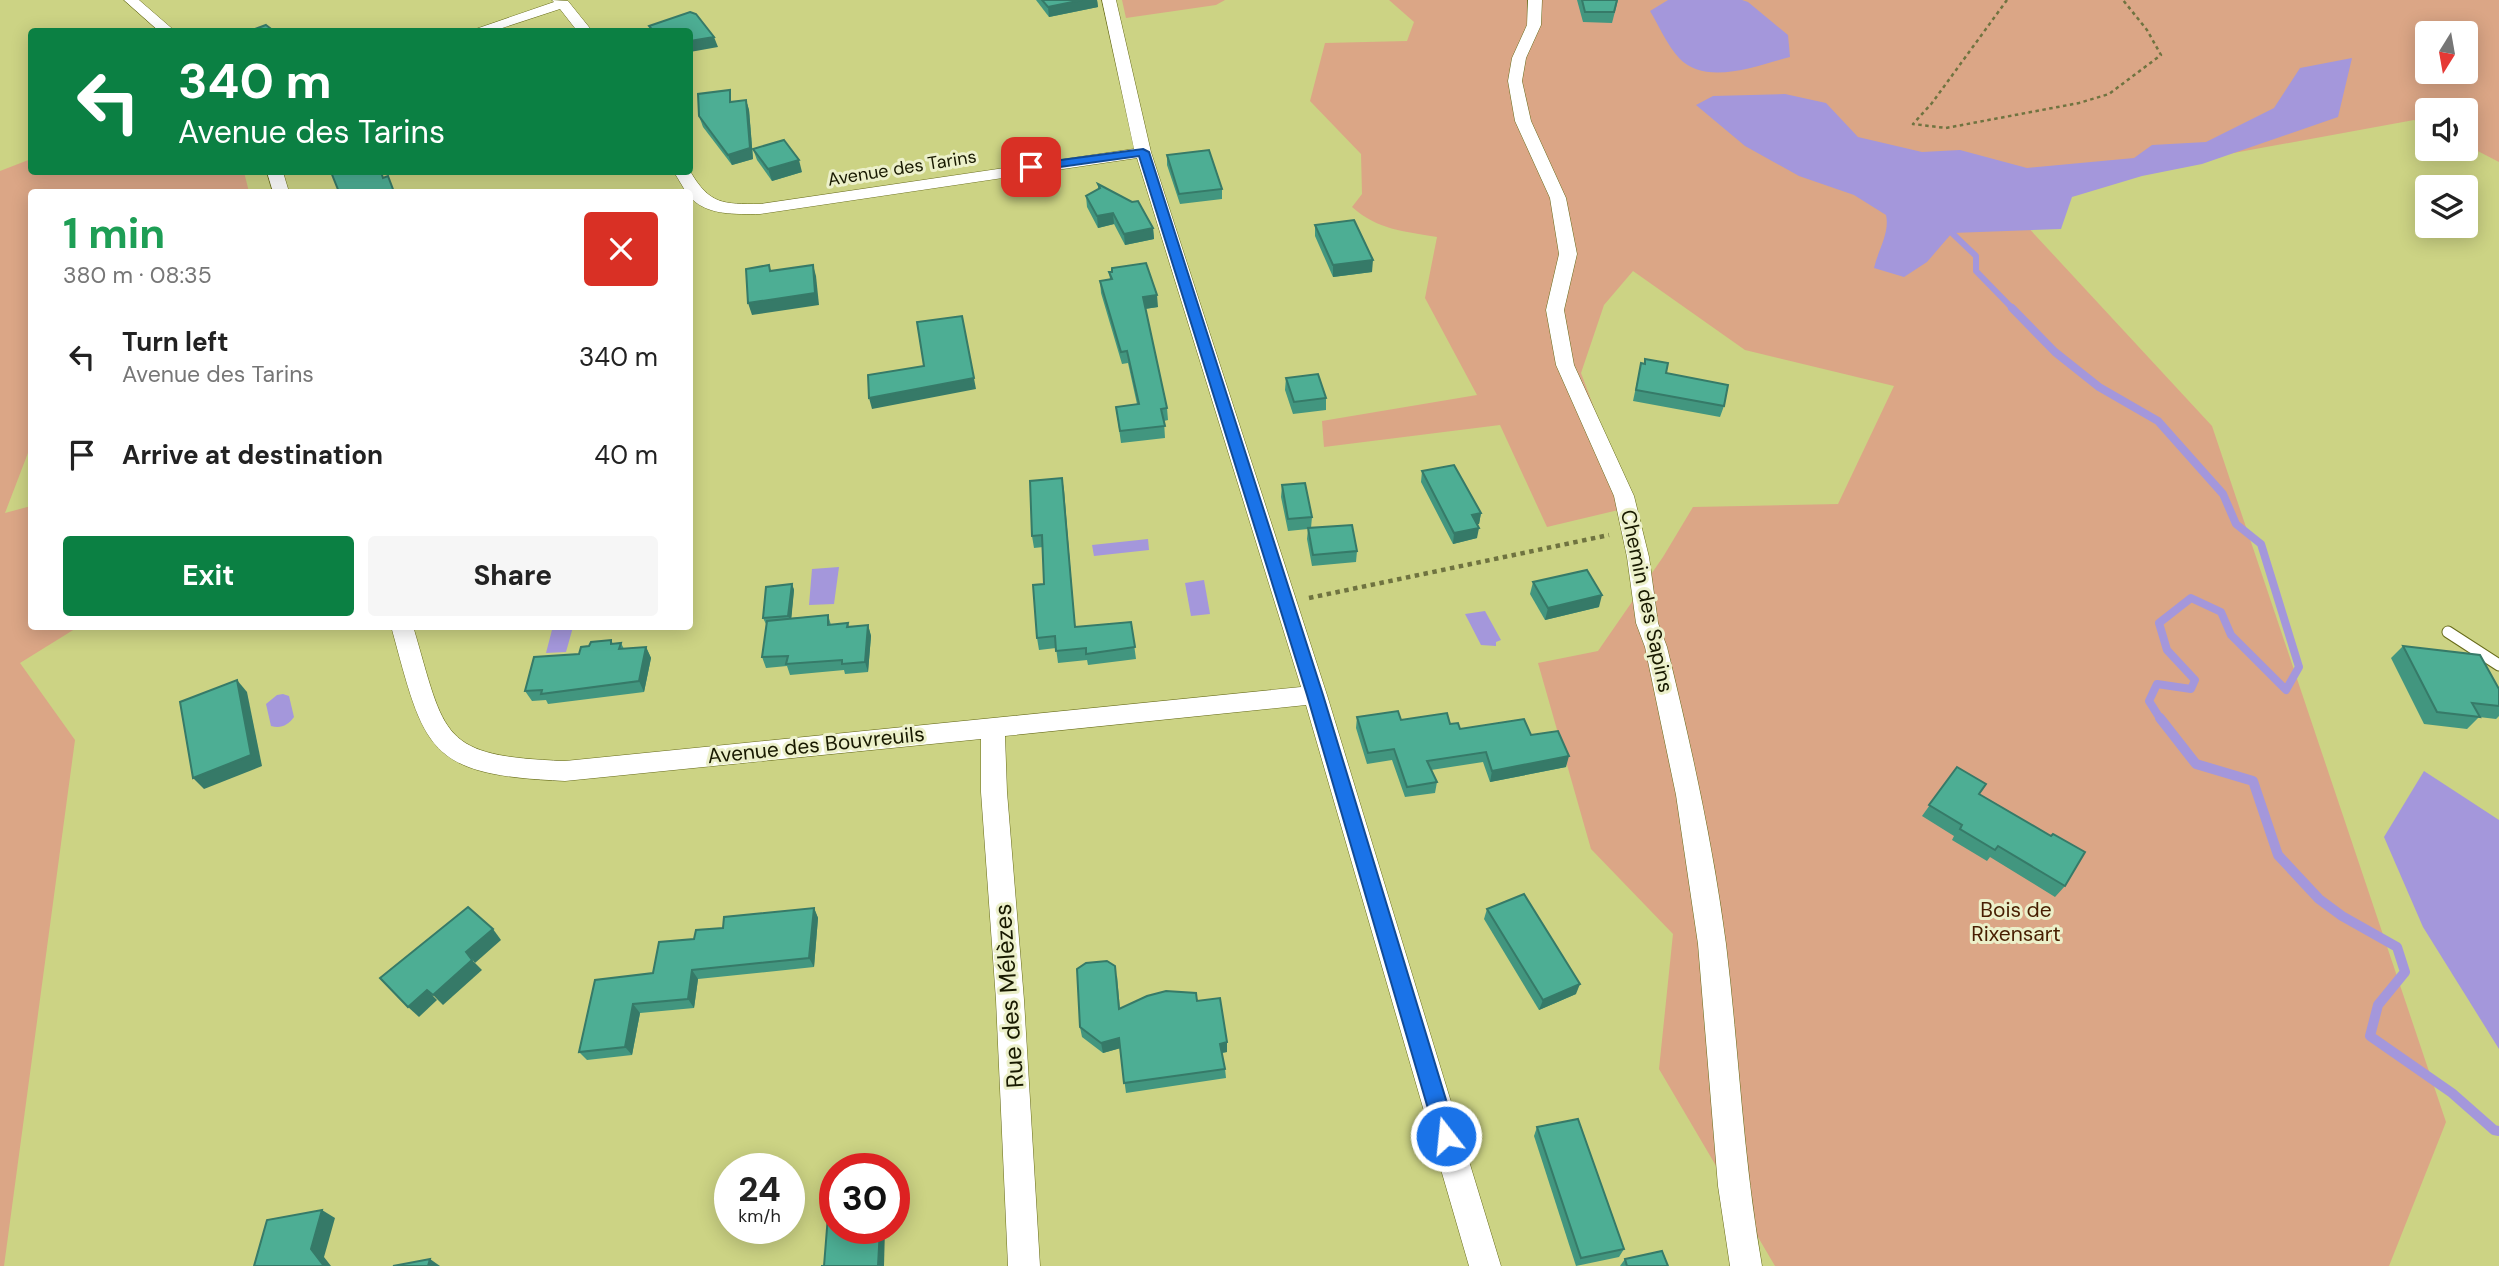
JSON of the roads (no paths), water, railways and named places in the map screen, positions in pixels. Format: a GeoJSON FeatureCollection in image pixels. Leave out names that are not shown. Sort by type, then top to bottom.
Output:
{"type":"FeatureCollection","features":[{"type":"Feature","properties":{"kind":"street"},"geometry":{"type":"LineString","coordinates":[[131,0],[164,28]]}},
{"type":"Feature","properties":{"kind":"street"},"geometry":{"type":"LineString","coordinates":[[1109,0],[1143,152],[1315,695],[1485,1266]]}},
{"type":"Feature","properties":{"kind":"street","name":"Chemin des Sapins"},"geometry":{"type":"LineString","coordinates":[[1535,0],[1534,24],[1519,58],[1515,81],[1523,121],[1558,198],[1567,254],[1555,310],[1565,365],[1615,472],[1632,530],[1647,623],[1656,647],[1691,798],[1712,945],[1736,1217],[1745,1266]]}},
{"type":"Feature","properties":{"kind":"street"},"geometry":{"type":"LineString","coordinates":[[486,28],[561,2],[583,28]]}},
{"type":"Feature","properties":{"kind":"street","name":"Avenue des Tarins"},"geometry":{"type":"LineString","coordinates":[[684,175],[700,198],[715,205],[735,209],[761,209],[1143,152]]}},
{"type":"Feature","properties":{"kind":"street","name":"Avenue des Bouvreuils"},"geometry":{"type":"LineString","coordinates":[[403,630],[428,714],[443,739],[471,758],[510,768],[565,771],[1315,695]]}},
{"type":"Feature","properties":{"kind":"street","name":"Rue des Mélèzes"},"geometry":{"type":"LineString","coordinates":[[993,727],[994,792],[1010,1000],[1024,1266]]}},
{"type":"Feature","properties":{"kind":"lane"},"geometry":{"type":"LineString","coordinates":[[2448,632],[2499,665]]}},
{"type":"Feature","properties":{"kind":"waterway"},"geometry":{"type":"LineString","coordinates":[[1952,233],[1976,256],[1976,271],[2013,309]]}},
{"type":"Feature","properties":{"kind":"waterway"},"geometry":{"type":"LineString","coordinates":[[2012,308],[2055,352],[2099,387],[2158,421],[2223,494],[2236,524],[2261,544],[2299,667],[2286,690],[2231,635],[2221,612],[2191,598],[2159,623],[2167,650],[2195,680],[2191,689],[2157,684],[2149,701],[2161,720]]}},
{"type":"Feature","properties":{"kind":"waterway"},"geometry":{"type":"LineString","coordinates":[[2160,718],[2196,764],[2253,781],[2278,855],[2319,899],[2342,916],[2397,947],[2405,972],[2378,1005],[2370,1036],[2452,1093],[2494,1130],[2499,1131]]}},
{"type":"Feature","properties":{"kind":"park label","name":"Bois de Rixensart"},"geometry":{"type":"Point","coordinates":[2016,922]}}]}
